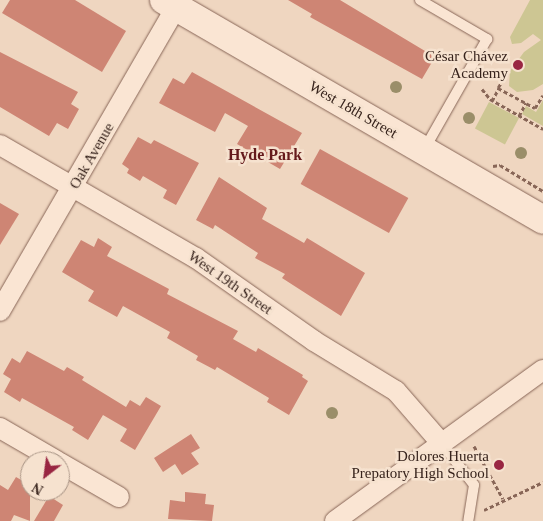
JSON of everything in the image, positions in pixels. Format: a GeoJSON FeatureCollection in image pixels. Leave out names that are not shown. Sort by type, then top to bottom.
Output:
{"type":"FeatureCollection","features":[{"type":"Feature","properties":{"kind":"street","name":"West 18th Street"},"geometry":{"type":"LineString","coordinates":[[173,2],[543,220]]}},
{"type":"Feature","properties":{"kind":"street","name":"Oak Avenue"},"geometry":{"type":"LineString","coordinates":[[0,310],[74,187],[173,2]]}},
{"type":"Feature","properties":{"kind":"street","name":"West 19th Street"},"geometry":{"type":"LineString","coordinates":[[0,145],[196,258],[314,341],[396,391],[442,444]]}},
{"type":"Feature","properties":{"kind":"street"},"geometry":{"type":"LineString","coordinates":[[335,521],[543,370]]}},
{"type":"Feature","properties":{"kind":"street"},"geometry":{"type":"LineString","coordinates":[[0,428],[39,451]]}},
{"type":"Feature","properties":{"kind":"street"},"geometry":{"type":"LineString","coordinates":[[70,469],[119,497]]}},
{"type":"Feature","properties":{"kind":"lane"},"geometry":{"type":"LineString","coordinates":[[420,0],[487,39],[423,151]]}},
{"type":"Feature","properties":{"kind":"lane"},"geometry":{"type":"LineString","coordinates":[[442,444],[474,485],[468,521]]}},
{"type":"Feature","properties":{"kind":"path"},"geometry":{"type":"LineString","coordinates":[[492,101],[507,73]]}},
{"type":"Feature","properties":{"kind":"path"},"geometry":{"type":"LineString","coordinates":[[499,88],[535,108],[543,95]]}},
{"type":"Feature","properties":{"kind":"path"},"geometry":{"type":"LineString","coordinates":[[482,89],[492,101],[543,129]]}},
{"type":"Feature","properties":{"kind":"path"},"geometry":{"type":"LineString","coordinates":[[520,116],[526,103]]}},
{"type":"Feature","properties":{"kind":"path"},"geometry":{"type":"LineString","coordinates":[[474,446],[503,500]]}},
{"type":"Feature","properties":{"kind":"path"},"geometry":{"type":"LineString","coordinates":[[483,515],[485,508],[543,482]]}},
{"type":"Feature","properties":{"kind":"shaded area"},"geometry":{"type":"Polygon","coordinates":[[[530,0],[543,0],[543,84],[533,90],[517,92],[509,86],[510,71],[524,52],[541,40],[533,34],[521,43],[512,44],[510,37],[530,0]]]}},
{"type":"Feature","properties":{"kind":"shaded area"},"geometry":{"type":"Polygon","coordinates":[[[543,100],[543,126],[522,114],[526,106],[536,112],[543,100]]]}},
{"type":"Feature","properties":{"kind":"shaded area"},"geometry":{"type":"Polygon","coordinates":[[[489,102],[519,118],[505,144],[475,128],[489,102]]]}},
{"type":"Feature","properties":{"kind":"building"},"geometry":{"type":"Polygon","coordinates":[[[10,0],[75,0],[126,31],[102,72],[2,13],[10,0]]]}},
{"type":"Feature","properties":{"kind":"building"},"geometry":{"type":"Polygon","coordinates":[[[288,0],[340,0],[435,57],[422,79],[310,17],[312,14],[288,0]]]}},
{"type":"Feature","properties":{"kind":"building"},"geometry":{"type":"Polygon","coordinates":[[[0,52],[78,92],[71,104],[79,109],[68,129],[57,123],[49,136],[0,107],[0,52]]]}},
{"type":"Feature","properties":{"kind":"building"},"geometry":{"type":"Polygon","coordinates":[[[192,72],[302,133],[280,169],[237,144],[248,126],[225,113],[215,132],[159,103],[173,78],[184,84],[192,72]]]}},
{"type":"Feature","properties":{"kind":"building"},"geometry":{"type":"Polygon","coordinates":[[[138,137],[151,144],[154,140],[199,163],[176,205],[163,198],[167,190],[143,176],[140,181],[127,173],[129,169],[122,164],[138,137]]]}},
{"type":"Feature","properties":{"kind":"building"},"geometry":{"type":"Polygon","coordinates":[[[320,149],[408,198],[389,233],[301,184],[320,149]]]}},
{"type":"Feature","properties":{"kind":"building"},"geometry":{"type":"Polygon","coordinates":[[[219,177],[267,208],[262,219],[304,243],[307,238],[365,273],[341,316],[282,278],[285,274],[255,258],[258,253],[215,225],[213,229],[196,220],[219,177]]]}},
{"type":"Feature","properties":{"kind":"building"},"geometry":{"type":"Polygon","coordinates":[[[0,203],[19,214],[0,245],[0,203]]]}},
{"type":"Feature","properties":{"kind":"building"},"geometry":{"type":"Polygon","coordinates":[[[98,238],[112,247],[107,256],[169,289],[167,294],[238,331],[233,339],[256,352],[258,348],[303,375],[302,377],[308,381],[289,415],[267,402],[269,398],[217,367],[215,370],[196,360],[198,356],[167,338],[170,332],[123,306],[117,317],[88,301],[94,291],[62,272],[81,240],[94,247],[98,238]]]}},
{"type":"Feature","properties":{"kind":"building"},"geometry":{"type":"Polygon","coordinates":[[[27,351],[64,371],[67,367],[84,377],[82,380],[126,407],[130,400],[140,406],[146,397],[161,406],[135,450],[120,441],[127,429],[103,415],[88,440],[72,430],[74,427],[22,398],[20,402],[4,392],[11,379],[3,374],[12,358],[20,363],[27,351]]]}},
{"type":"Feature","properties":{"kind":"building"},"geometry":{"type":"Polygon","coordinates":[[[191,434],[200,448],[191,453],[199,464],[182,475],[175,464],[163,472],[154,458],[191,434]]]}},
{"type":"Feature","properties":{"kind":"building"},"geometry":{"type":"Polygon","coordinates":[[[16,477],[20,479],[20,501],[30,501],[30,521],[14,515],[11,521],[0,521],[0,485],[8,490],[16,477]]]}},
{"type":"Feature","properties":{"kind":"building"},"geometry":{"type":"Polygon","coordinates":[[[185,492],[206,494],[205,504],[214,505],[212,521],[168,519],[170,500],[185,502],[185,492]]]}},
{"type":"Feature","properties":{"kind":"building"},"geometry":{"type":"Polygon","coordinates":[[[46,501],[57,501],[63,505],[54,521],[34,521],[46,501]]]}},
{"type":"Feature","properties":{"kind":"place","name":"César Chávez Academy"},"geometry":{"type":"Point","coordinates":[518,65]}},
{"type":"Feature","properties":{"kind":"place","name":"Dolores Huerta Prepatory High School"},"geometry":{"type":"Point","coordinates":[499,465]}},
{"type":"Feature","properties":{"kind":"district","name":"Hyde Park"},"geometry":{"type":"Point","coordinates":[265,155]}}]}
